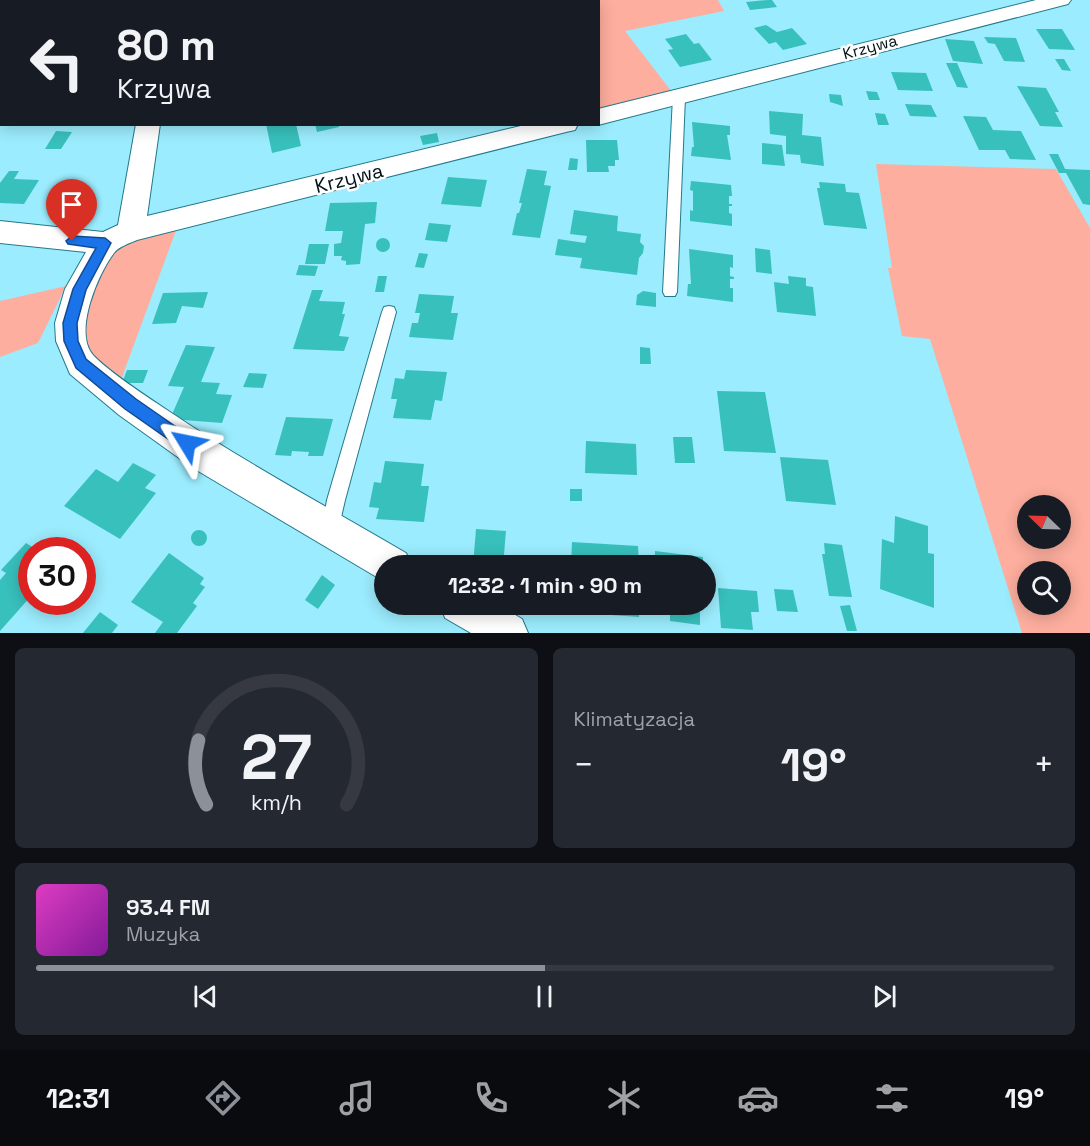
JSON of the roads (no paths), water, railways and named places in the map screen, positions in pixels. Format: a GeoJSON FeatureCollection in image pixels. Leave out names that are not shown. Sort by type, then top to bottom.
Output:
{"type":"FeatureCollection","features":[{"type":"Feature","properties":{"kind":"street","name":"Krzywa"},"geometry":{"type":"LineString","coordinates":[[600,117],[1061,0]]}},
{"type":"Feature","properties":{"kind":"street"},"geometry":{"type":"LineString","coordinates":[[147,126],[118,237],[80,289],[70,323],[71,341],[81,364],[130,404],[206,456],[375,555]]}},
{"type":"Feature","properties":{"kind":"street","name":"Krzywa"},"geometry":{"type":"LineString","coordinates":[[0,232],[118,237],[558,126]]}},
{"type":"Feature","properties":{"kind":"street"},"geometry":{"type":"LineString","coordinates":[[478,615],[508,633]]}},
{"type":"Feature","properties":{"kind":"lane"},"geometry":{"type":"LineString","coordinates":[[670,292],[679,97]]}},
{"type":"Feature","properties":{"kind":"lane"},"geometry":{"type":"LineString","coordinates":[[331,529],[336,500],[389,312]]}}]}
